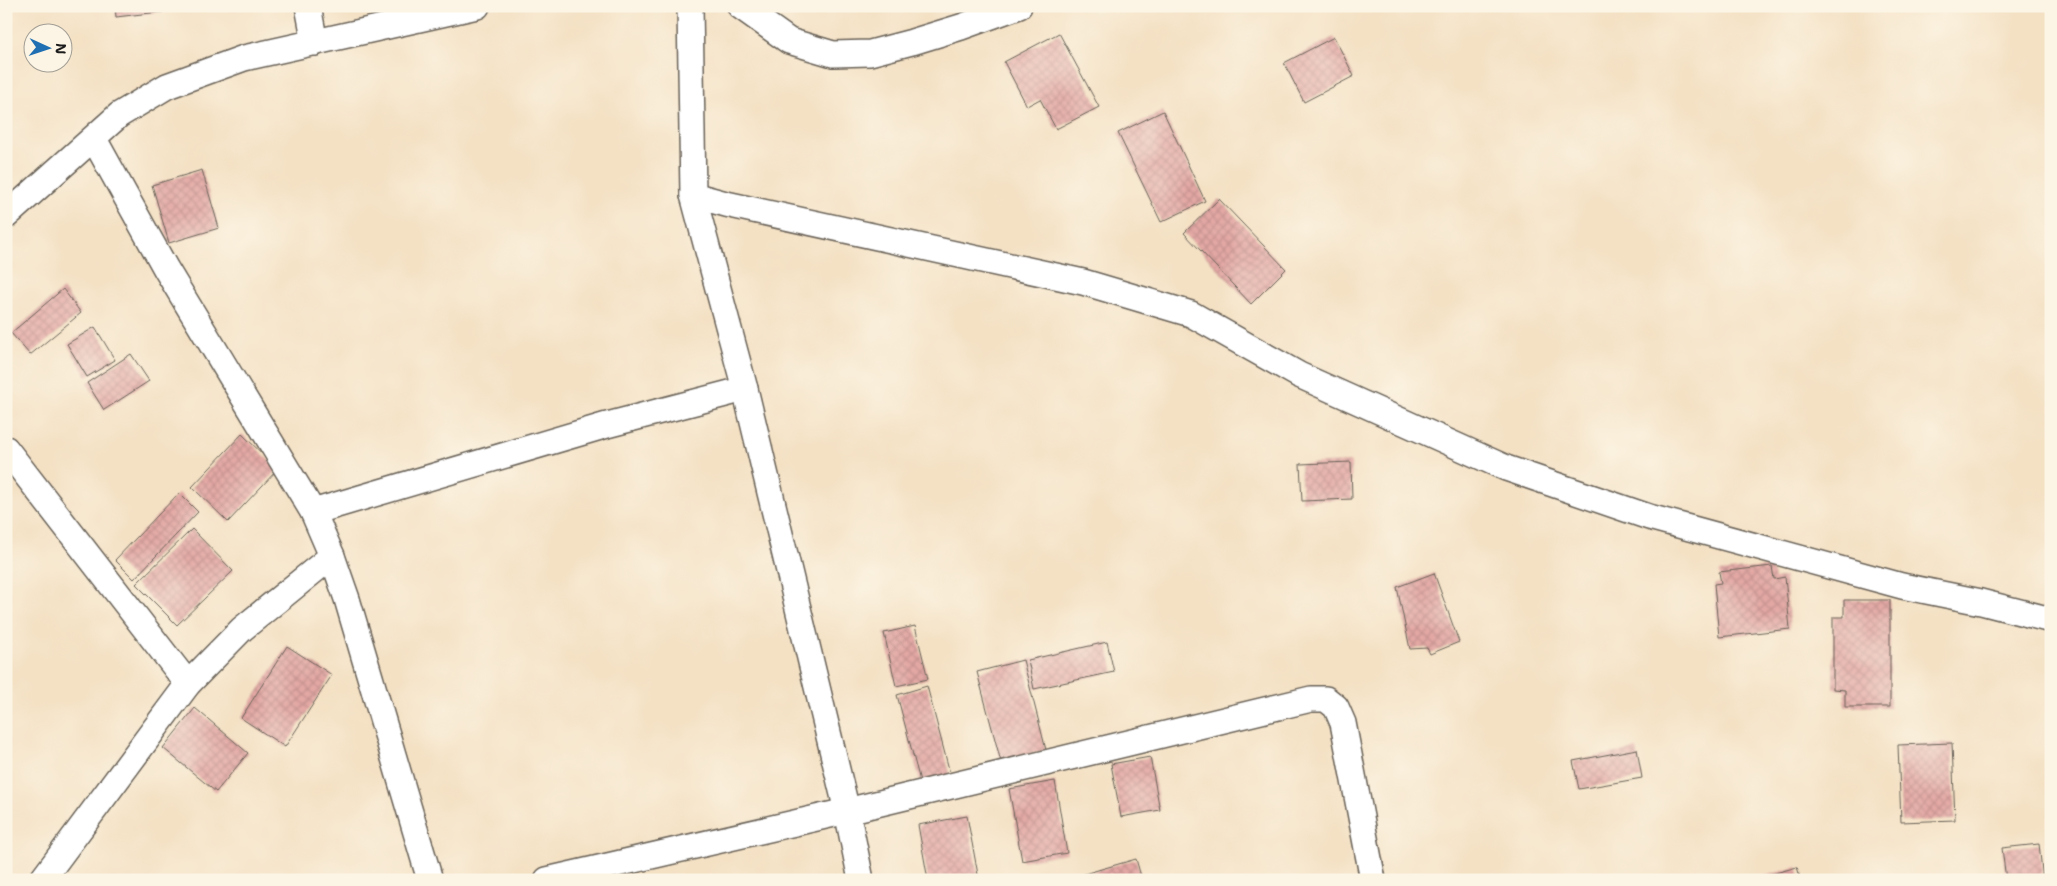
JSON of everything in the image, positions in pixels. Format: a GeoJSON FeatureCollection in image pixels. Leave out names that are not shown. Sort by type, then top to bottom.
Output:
{"type":"FeatureCollection","features":[{"type":"Feature","properties":{"kind":"street"},"geometry":{"type":"LineString","coordinates":[[308,6],[315,44]]}},
{"type":"Feature","properties":{"kind":"street"},"geometry":{"type":"LineString","coordinates":[[6,216],[119,115],[167,86],[244,58],[315,44],[477,6]]}},
{"type":"Feature","properties":{"kind":"street"},"geometry":{"type":"LineString","coordinates":[[690,6],[693,195],[745,389],[847,811],[861,880]]}},
{"type":"Feature","properties":{"kind":"street"},"geometry":{"type":"LineString","coordinates":[[740,6],[790,41],[832,54],[870,53],[961,28],[1019,6]]}},
{"type":"Feature","properties":{"kind":"street"},"geometry":{"type":"LineString","coordinates":[[94,139],[166,269],[313,512],[332,556],[347,599],[430,880]]}},
{"type":"Feature","properties":{"kind":"street"},"geometry":{"type":"LineString","coordinates":[[693,195],[938,252],[1083,282],[1191,314],[1299,375],[1506,468],[1649,517],[1902,586],[1981,602],[2051,620]]}},
{"type":"Feature","properties":{"kind":"street"},"geometry":{"type":"LineString","coordinates":[[313,512],[607,425],[745,389]]}},
{"type":"Feature","properties":{"kind":"street"},"geometry":{"type":"LineString","coordinates":[[6,449],[188,684]]}},
{"type":"Feature","properties":{"kind":"street"},"geometry":{"type":"LineString","coordinates":[[42,880],[188,684],[242,629],[332,556]]}},
{"type":"Feature","properties":{"kind":"street"},"geometry":{"type":"LineString","coordinates":[[547,880],[847,811],[1310,700],[1326,699],[1336,707],[1343,723],[1373,880]]}},
{"type":"Feature","properties":{"kind":"building"},"geometry":{"type":"Polygon","coordinates":[[[115,6],[194,6],[194,8],[116,17],[115,6]]]}},
{"type":"Feature","properties":{"kind":"building"},"geometry":{"type":"Polygon","coordinates":[[[1059,33],[1099,107],[1056,129],[1040,99],[1027,106],[1004,62],[1059,33]]]}},
{"type":"Feature","properties":{"kind":"building"},"geometry":{"type":"Polygon","coordinates":[[[1334,37],[1354,76],[1304,102],[1284,63],[1334,37]]]}},
{"type":"Feature","properties":{"kind":"building"},"geometry":{"type":"Polygon","coordinates":[[[1163,111],[1205,201],[1161,222],[1118,133],[1163,111]]]}},
{"type":"Feature","properties":{"kind":"building"},"geometry":{"type":"Polygon","coordinates":[[[202,170],[219,228],[169,243],[152,185],[202,170]]]}},
{"type":"Feature","properties":{"kind":"building"},"geometry":{"type":"Polygon","coordinates":[[[1219,199],[1286,269],[1251,304],[1184,233],[1219,199]]]}},
{"type":"Feature","properties":{"kind":"building"},"geometry":{"type":"Polygon","coordinates":[[[63,289],[81,313],[30,355],[11,333],[63,289]]]}},
{"type":"Feature","properties":{"kind":"building"},"geometry":{"type":"Polygon","coordinates":[[[95,327],[115,360],[87,377],[67,344],[95,327]]]}},
{"type":"Feature","properties":{"kind":"building"},"geometry":{"type":"Polygon","coordinates":[[[131,354],[149,381],[104,410],[87,383],[131,354]]]}},
{"type":"Feature","properties":{"kind":"building"},"geometry":{"type":"Polygon","coordinates":[[[242,434],[278,469],[228,522],[192,487],[242,434]]]}},
{"type":"Feature","properties":{"kind":"building"},"geometry":{"type":"Polygon","coordinates":[[[1351,462],[1352,499],[1302,501],[1300,464],[1351,462]]]}},
{"type":"Feature","properties":{"kind":"building"},"geometry":{"type":"Polygon","coordinates":[[[179,493],[198,512],[134,579],[115,560],[179,493]]]}},
{"type":"Feature","properties":{"kind":"building"},"geometry":{"type":"Polygon","coordinates":[[[192,529],[233,571],[177,625],[136,584],[192,529]]]}},
{"type":"Feature","properties":{"kind":"building"},"geometry":{"type":"Polygon","coordinates":[[[1772,566],[1774,579],[1785,577],[1790,629],[1719,637],[1714,584],[1721,583],[1719,572],[1772,566]]]}},
{"type":"Feature","properties":{"kind":"building"},"geometry":{"type":"Polygon","coordinates":[[[1434,573],[1459,642],[1430,654],[1427,648],[1410,649],[1397,587],[1434,573]]]}},
{"type":"Feature","properties":{"kind":"building"},"geometry":{"type":"Polygon","coordinates":[[[1844,600],[1890,600],[1890,707],[1845,707],[1845,690],[1833,689],[1833,617],[1844,617],[1844,600]]]}},
{"type":"Feature","properties":{"kind":"building"},"geometry":{"type":"Polygon","coordinates":[[[915,626],[928,679],[896,686],[884,633],[915,626]]]}},
{"type":"Feature","properties":{"kind":"building"},"geometry":{"type":"Polygon","coordinates":[[[1107,642],[1114,672],[1034,689],[1028,660],[1107,642]]]}},
{"type":"Feature","properties":{"kind":"building"},"geometry":{"type":"Polygon","coordinates":[[[287,646],[332,675],[285,747],[241,718],[287,646]]]}},
{"type":"Feature","properties":{"kind":"building"},"geometry":{"type":"Polygon","coordinates":[[[1023,660],[1046,750],[1001,762],[977,672],[1023,660]]]}},
{"type":"Feature","properties":{"kind":"building"},"geometry":{"type":"Polygon","coordinates":[[[927,686],[951,777],[921,785],[897,695],[927,686]]]}},
{"type":"Feature","properties":{"kind":"building"},"geometry":{"type":"Polygon","coordinates":[[[195,708],[248,753],[216,792],[163,748],[195,708]]]}},
{"type":"Feature","properties":{"kind":"building"},"geometry":{"type":"Polygon","coordinates":[[[1952,743],[1955,820],[1901,822],[1898,745],[1952,743]]]}},
{"type":"Feature","properties":{"kind":"building"},"geometry":{"type":"Polygon","coordinates":[[[1637,749],[1642,778],[1579,789],[1573,761],[1637,749]]]}},
{"type":"Feature","properties":{"kind":"building"},"geometry":{"type":"Polygon","coordinates":[[[1150,757],[1160,810],[1121,817],[1111,764],[1150,757]]]}},
{"type":"Feature","properties":{"kind":"building"},"geometry":{"type":"Polygon","coordinates":[[[1055,781],[1067,853],[1022,861],[1009,789],[1055,781]]]}},
{"type":"Feature","properties":{"kind":"building"},"geometry":{"type":"Polygon","coordinates":[[[967,816],[979,880],[928,880],[918,825],[967,816]]]}},
{"type":"Feature","properties":{"kind":"building"},"geometry":{"type":"Polygon","coordinates":[[[2039,844],[2043,880],[2006,880],[2002,848],[2039,844]]]}},
{"type":"Feature","properties":{"kind":"building"},"geometry":{"type":"Polygon","coordinates":[[[1136,859],[1142,880],[1086,880],[1084,874],[1136,859]]]}},
{"type":"Feature","properties":{"kind":"building"},"geometry":{"type":"Polygon","coordinates":[[[1797,867],[1801,880],[1754,880],[1754,879],[1797,867]]]}}]}
